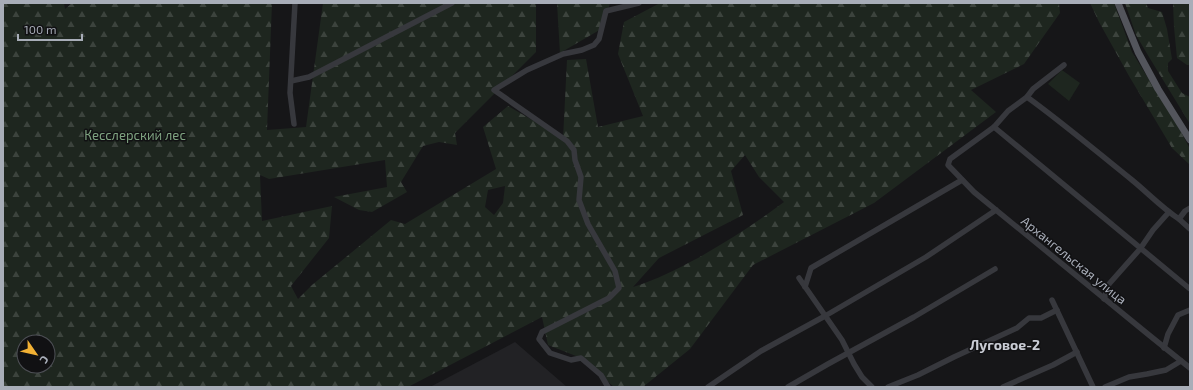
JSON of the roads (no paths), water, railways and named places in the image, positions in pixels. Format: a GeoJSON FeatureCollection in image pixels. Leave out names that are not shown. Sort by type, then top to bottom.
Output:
{"type":"FeatureCollection","features":[{"type":"Feature","properties":{"kind":"main road"},"geometry":{"type":"LineString","coordinates":[[1118,3],[1138,52],[1158,89],[1190,140]]}},
{"type":"Feature","properties":{"kind":"street"},"geometry":{"type":"LineString","coordinates":[[294,124],[290,93],[296,3]]}},
{"type":"Feature","properties":{"kind":"street"},"geometry":{"type":"LineString","coordinates":[[291,82],[309,77],[452,3]]}},
{"type":"Feature","properties":{"kind":"street"},"geometry":{"type":"LineString","coordinates":[[608,387],[601,375],[581,358],[571,360],[550,353],[539,340],[542,332],[609,298],[619,288],[615,271],[588,224],[579,200],[581,177],[574,150],[567,141],[494,90],[526,70],[563,54],[582,50],[594,45],[599,39],[606,11],[638,3]]}},
{"type":"Feature","properties":{"kind":"street"},"geometry":{"type":"LineString","coordinates":[[1064,65],[1033,89],[1027,97],[1008,111],[994,127],[1190,289]]}},
{"type":"Feature","properties":{"kind":"street"},"geometry":{"type":"LineString","coordinates":[[1027,97],[1061,122],[1190,229]]}},
{"type":"Feature","properties":{"kind":"street","name":"Архангельская улица"},"geometry":{"type":"LineString","coordinates":[[994,127],[950,159],[948,165],[974,192],[1190,368]]}},
{"type":"Feature","properties":{"kind":"street"},"geometry":{"type":"LineString","coordinates":[[805,287],[811,268],[962,180]]}},
{"type":"Feature","properties":{"kind":"street"},"geometry":{"type":"LineString","coordinates":[[1179,219],[1185,211],[1190,208]]}},
{"type":"Feature","properties":{"kind":"street"},"geometry":{"type":"LineString","coordinates":[[708,387],[761,351],[825,316],[926,257],[996,210]]}},
{"type":"Feature","properties":{"kind":"street"},"geometry":{"type":"LineString","coordinates":[[1104,299],[1108,284],[1169,212]]}},
{"type":"Feature","properties":{"kind":"street"},"geometry":{"type":"LineString","coordinates":[[788,387],[914,317],[995,269]]}},
{"type":"Feature","properties":{"kind":"street"},"geometry":{"type":"LineString","coordinates":[[799,278],[842,340],[862,376],[872,387]]}},
{"type":"Feature","properties":{"kind":"street"},"geometry":{"type":"LineString","coordinates":[[1052,300],[1092,387]]}},
{"type":"Feature","properties":{"kind":"street"},"geometry":{"type":"LineString","coordinates":[[888,387],[918,375],[1017,328],[1030,318],[1041,318],[1057,310]]}},
{"type":"Feature","properties":{"kind":"street"},"geometry":{"type":"LineString","coordinates":[[1164,348],[1168,334],[1178,315],[1190,310]]}},
{"type":"Feature","properties":{"kind":"street"},"geometry":{"type":"LineString","coordinates":[[1003,387],[1053,365],[1077,352]]}},
{"type":"Feature","properties":{"kind":"street"},"geometry":{"type":"LineString","coordinates":[[1105,387],[1129,376],[1166,370],[1181,361]]}},
{"type":"Feature","properties":{"kind":"district","name":"Луговое-2"},"geometry":{"type":"Point","coordinates":[1005,344]}},
{"type":"Feature","properties":{"kind":"park label","name":"Кесслерский лес"},"geometry":{"type":"Point","coordinates":[135,135]}}]}
